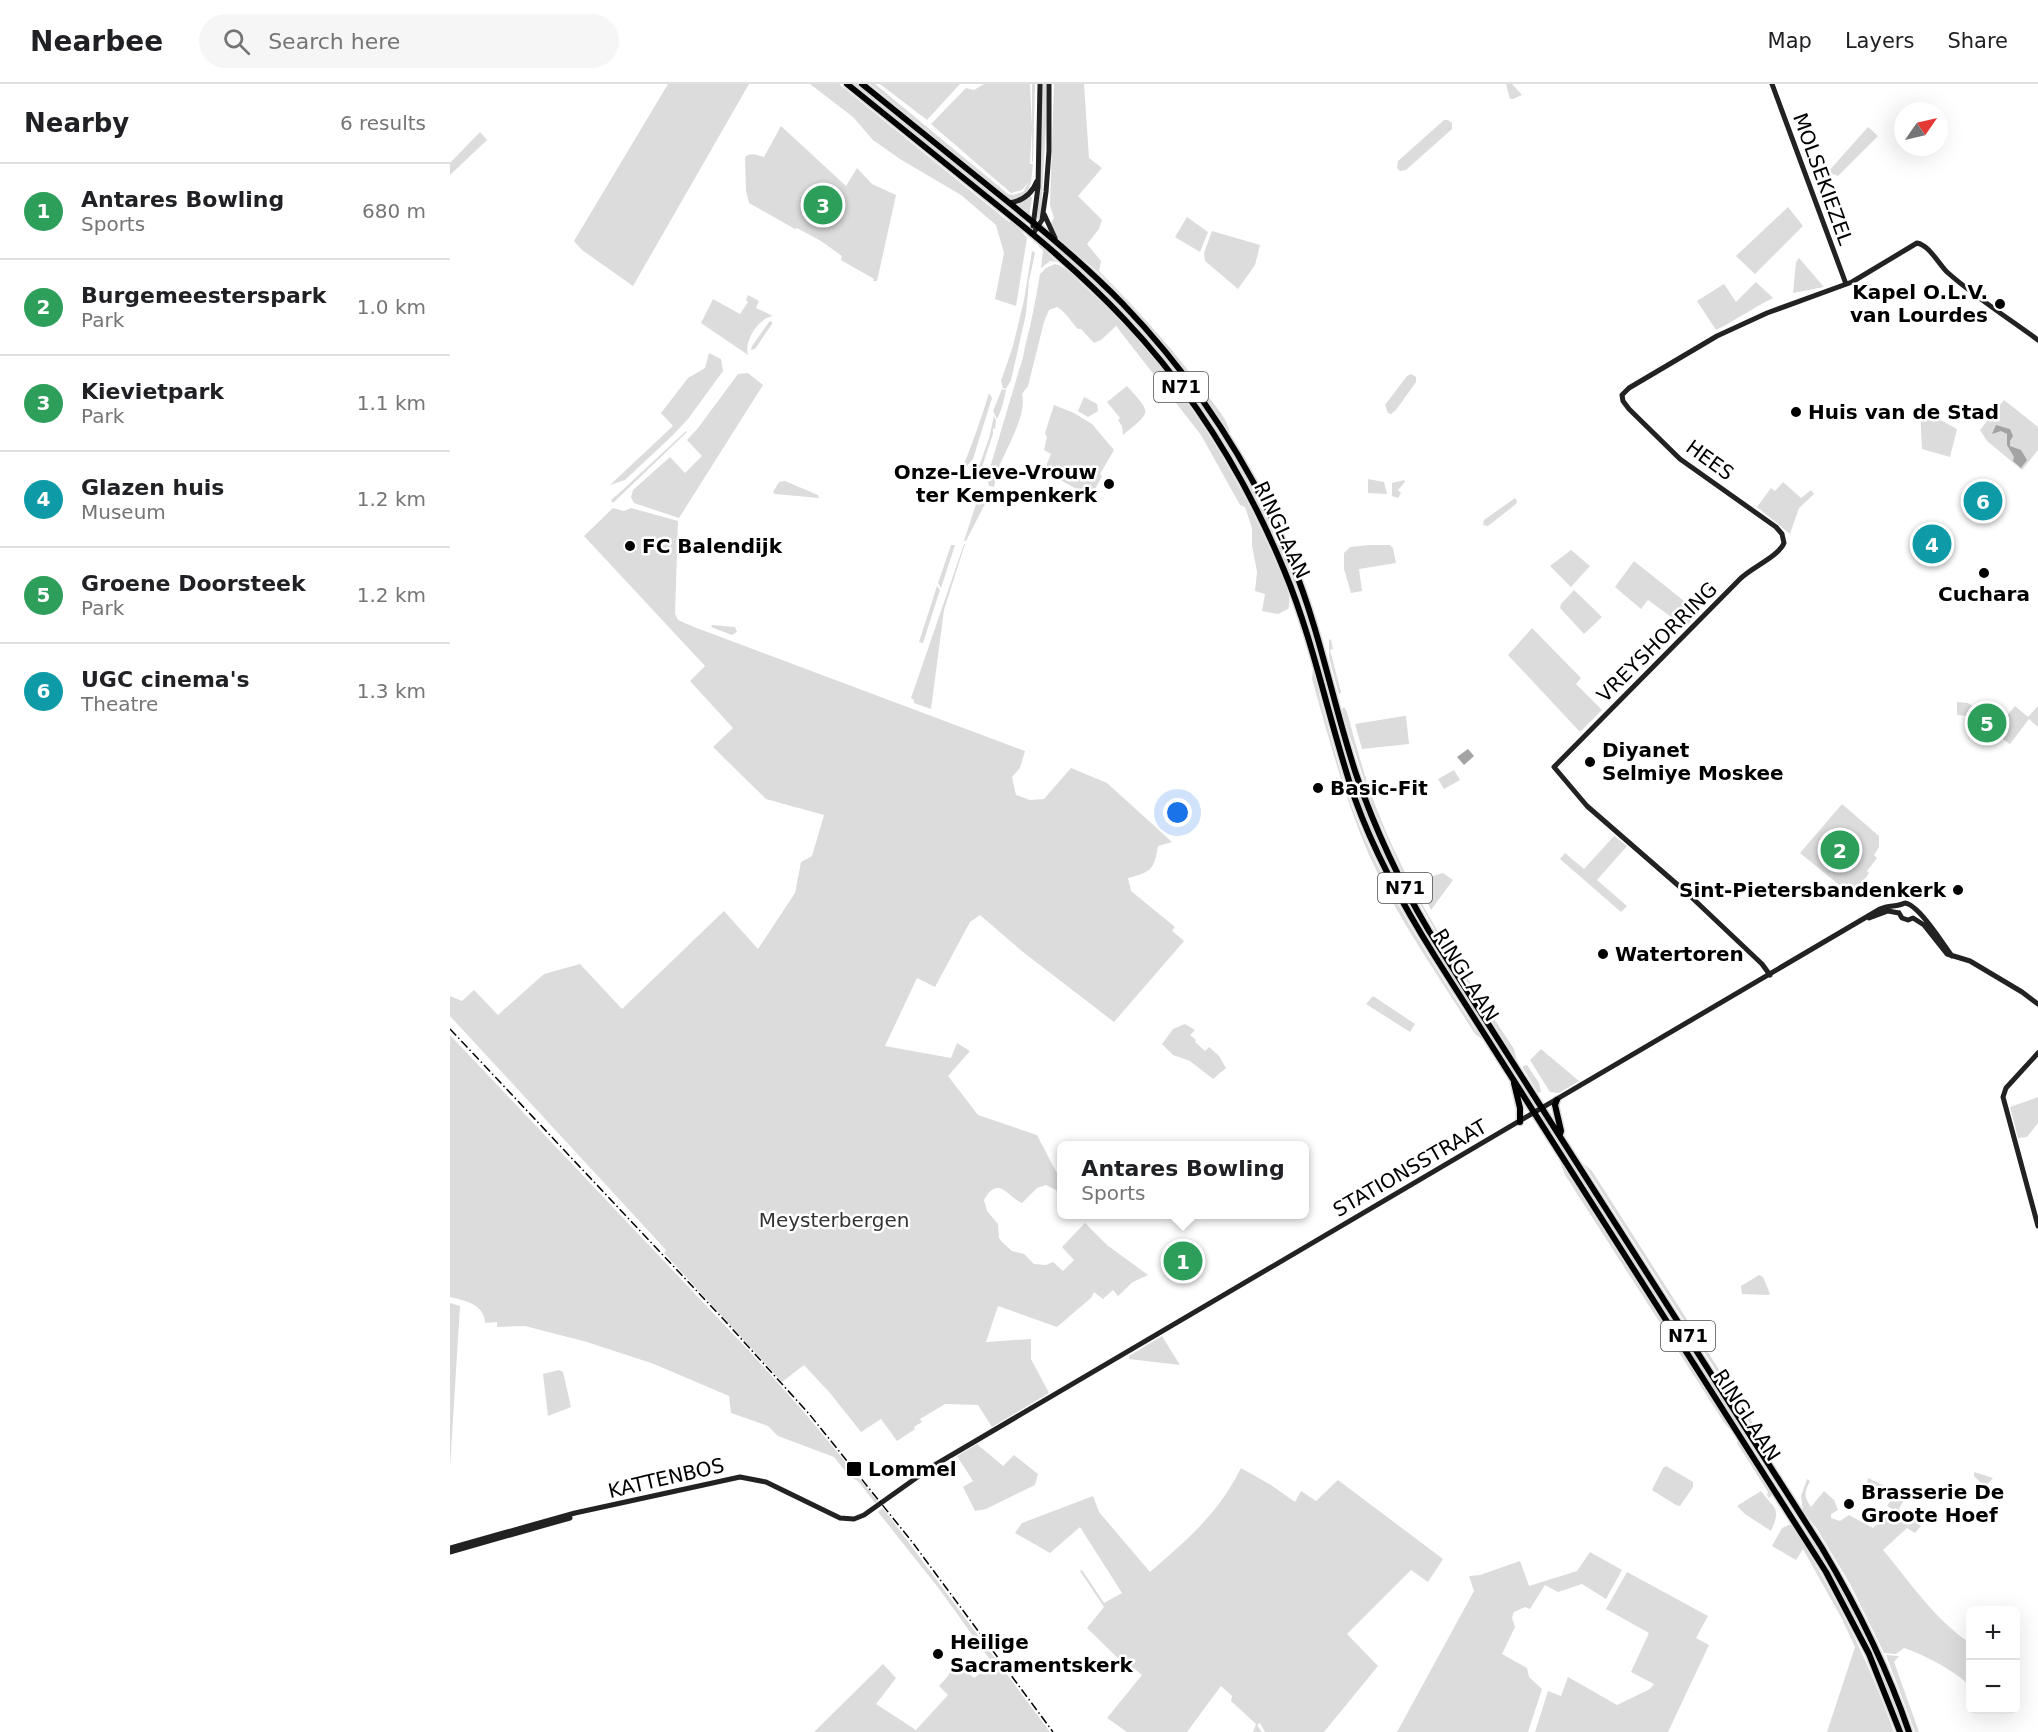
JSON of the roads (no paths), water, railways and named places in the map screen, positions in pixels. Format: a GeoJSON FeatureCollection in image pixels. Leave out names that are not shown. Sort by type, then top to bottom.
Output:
{"type":"FeatureCollection","features":[{"type":"Feature","properties":{"kind":"highway","name":"N71"},"geometry":{"type":"LineString","coordinates":[[847,84],[1032,234]]}},
{"type":"Feature","properties":{"kind":"highway","name":"N71"},"geometry":{"type":"LineString","coordinates":[[862,84],[1036,225]]}},
{"type":"Feature","properties":{"kind":"highway","name":"RINGLAAN"},"geometry":{"type":"LineString","coordinates":[[1036,225],[1124,304],[1179,368],[1222,429],[1249,474],[1282,541],[1303,592],[1323,653],[1356,772],[1389,858],[1429,931],[1842,1580],[1879,1654],[1910,1732]]}},
{"type":"Feature","properties":{"kind":"highway","name":"RINGLAAN"},"geometry":{"type":"LineString","coordinates":[[1032,234],[1102,297],[1154,352],[1204,419],[1247,491],[1269,535],[1297,604],[1348,777],[1375,847],[1409,915],[1826,1572],[1873,1662],[1900,1732]]}},
{"type":"Feature","properties":{"kind":"highway"},"geometry":{"type":"LineString","coordinates":[[1514,1080],[1520,1108],[1520,1122]]}},
{"type":"Feature","properties":{"kind":"highway"},"geometry":{"type":"LineString","coordinates":[[1557,1100],[1555,1105],[1561,1131],[1559,1135]]}},
{"type":"Feature","properties":{"kind":"main road"},"geometry":{"type":"LineString","coordinates":[[1036,225],[1040,84]]}},
{"type":"Feature","properties":{"kind":"main road","name":"RINGLAAN"},"geometry":{"type":"LineString","coordinates":[[1032,234],[1043,211],[1049,151],[1049,84]]}},
{"type":"Feature","properties":{"kind":"main road","name":"MOLSEKIEZEL"},"geometry":{"type":"LineString","coordinates":[[1772,84],[1846,284]]}},
{"type":"Feature","properties":{"kind":"main road"},"geometry":{"type":"LineString","coordinates":[[1009,203],[1030,194],[1037,180]]}},
{"type":"Feature","properties":{"kind":"main road","name":"RINGLAAN"},"geometry":{"type":"LineString","coordinates":[[1043,211],[1052,235],[1059,245]]}},
{"type":"Feature","properties":{"kind":"main road"},"geometry":{"type":"LineString","coordinates":[[1846,284],[1867,274],[1917,243],[1924,246],[1954,278],[2038,340]]}},
{"type":"Feature","properties":{"kind":"main road","name":"HEES"},"geometry":{"type":"LineString","coordinates":[[1784,543],[1782,534],[1776,527],[1674,453],[1629,409],[1622,395],[1629,388],[1717,336],[1758,317],[1846,284]]}},
{"type":"Feature","properties":{"kind":"main road","name":"VREYSHORRING"},"geometry":{"type":"LineString","coordinates":[[1770,975],[1762,964],[1687,893],[1587,806],[1554,767],[1740,579],[1779,551],[1784,543]]}},
{"type":"Feature","properties":{"kind":"main road"},"geometry":{"type":"LineString","coordinates":[[1932,931],[1920,921],[1912,918],[1905,920],[1899,910],[1903,904],[1910,904],[1955,957],[1970,961],[2038,1004]]}},
{"type":"Feature","properties":{"kind":"main road","name":"STATIONSSTRAAT"},"geometry":{"type":"LineString","coordinates":[[882,1503],[933,1466],[1865,919],[1886,907],[1899,910]]}},
{"type":"Feature","properties":{"kind":"main road"},"geometry":{"type":"LineString","coordinates":[[1912,918],[1915,910]]}},
{"type":"Feature","properties":{"kind":"main road"},"geometry":{"type":"LineString","coordinates":[[2038,1053],[2004,1093],[2003,1100],[2038,1226]]}},
{"type":"Feature","properties":{"kind":"main road","name":"KATTENBOS"},"geometry":{"type":"LineString","coordinates":[[450,1550],[564,1516],[740,1477],[766,1482],[840,1518],[859,1517],[882,1503]]}},
{"type":"Feature","properties":{"kind":"railway"},"geometry":{"type":"LineString","coordinates":[[450,1029],[726,1322],[810,1415],[913,1543],[1053,1732]]}},
{"type":"Feature","properties":{"kind":"place","name":"Kievietpark"},"geometry":{"type":"Point","coordinates":[823,205]}},
{"type":"Feature","properties":{"kind":"place","name":"Kapel O.L.V. van Lourdes"},"geometry":{"type":"Point","coordinates":[2000,304]}},
{"type":"Feature","properties":{"kind":"place","name":"Huis van de Stad"},"geometry":{"type":"Point","coordinates":[1796,412]}},
{"type":"Feature","properties":{"kind":"place","name":"Onze-Lieve-Vrouw ter Kempenkerk"},"geometry":{"type":"Point","coordinates":[1109,484]}},
{"type":"Feature","properties":{"kind":"place","name":"UGC cinema's"},"geometry":{"type":"Point","coordinates":[1983,501]}},
{"type":"Feature","properties":{"kind":"place","name":"Glazen huis"},"geometry":{"type":"Point","coordinates":[1932,544]}},
{"type":"Feature","properties":{"kind":"place","name":"FC Balendijk"},"geometry":{"type":"Point","coordinates":[630,546]}},
{"type":"Feature","properties":{"kind":"place","name":"Cuchara"},"geometry":{"type":"Point","coordinates":[1984,573]}},
{"type":"Feature","properties":{"kind":"place","name":"Groene Doorsteek"},"geometry":{"type":"Point","coordinates":[1987,723]}},
{"type":"Feature","properties":{"kind":"place","name":"Diyanet Selmiye Moskee"},"geometry":{"type":"Point","coordinates":[1590,762]}},
{"type":"Feature","properties":{"kind":"place","name":"Basic-Fit"},"geometry":{"type":"Point","coordinates":[1318,788]}},
{"type":"Feature","properties":{"kind":"place","name":"Burgemeesterspark"},"geometry":{"type":"Point","coordinates":[1840,850]}},
{"type":"Feature","properties":{"kind":"place","name":"Sint-Pietersbandenkerk"},"geometry":{"type":"Point","coordinates":[1958,890]}},
{"type":"Feature","properties":{"kind":"place","name":"Watertoren"},"geometry":{"type":"Point","coordinates":[1603,954]}},
{"type":"Feature","properties":{"kind":"place","name":"Antares Bowling"},"geometry":{"type":"Point","coordinates":[1183,1261]}},
{"type":"Feature","properties":{"kind":"place","name":"Lommel"},"geometry":{"type":"Point","coordinates":[854,1469]}},
{"type":"Feature","properties":{"kind":"place","name":"Brasserie De Groote Hoef"},"geometry":{"type":"Point","coordinates":[1849,1504]}},
{"type":"Feature","properties":{"kind":"place","name":"Heilige Sacramentskerk"},"geometry":{"type":"Point","coordinates":[938,1654]}},
{"type":"Feature","properties":{"kind":"park label","name":"Meysterbergen"},"geometry":{"type":"Point","coordinates":[834,1220]}}]}
